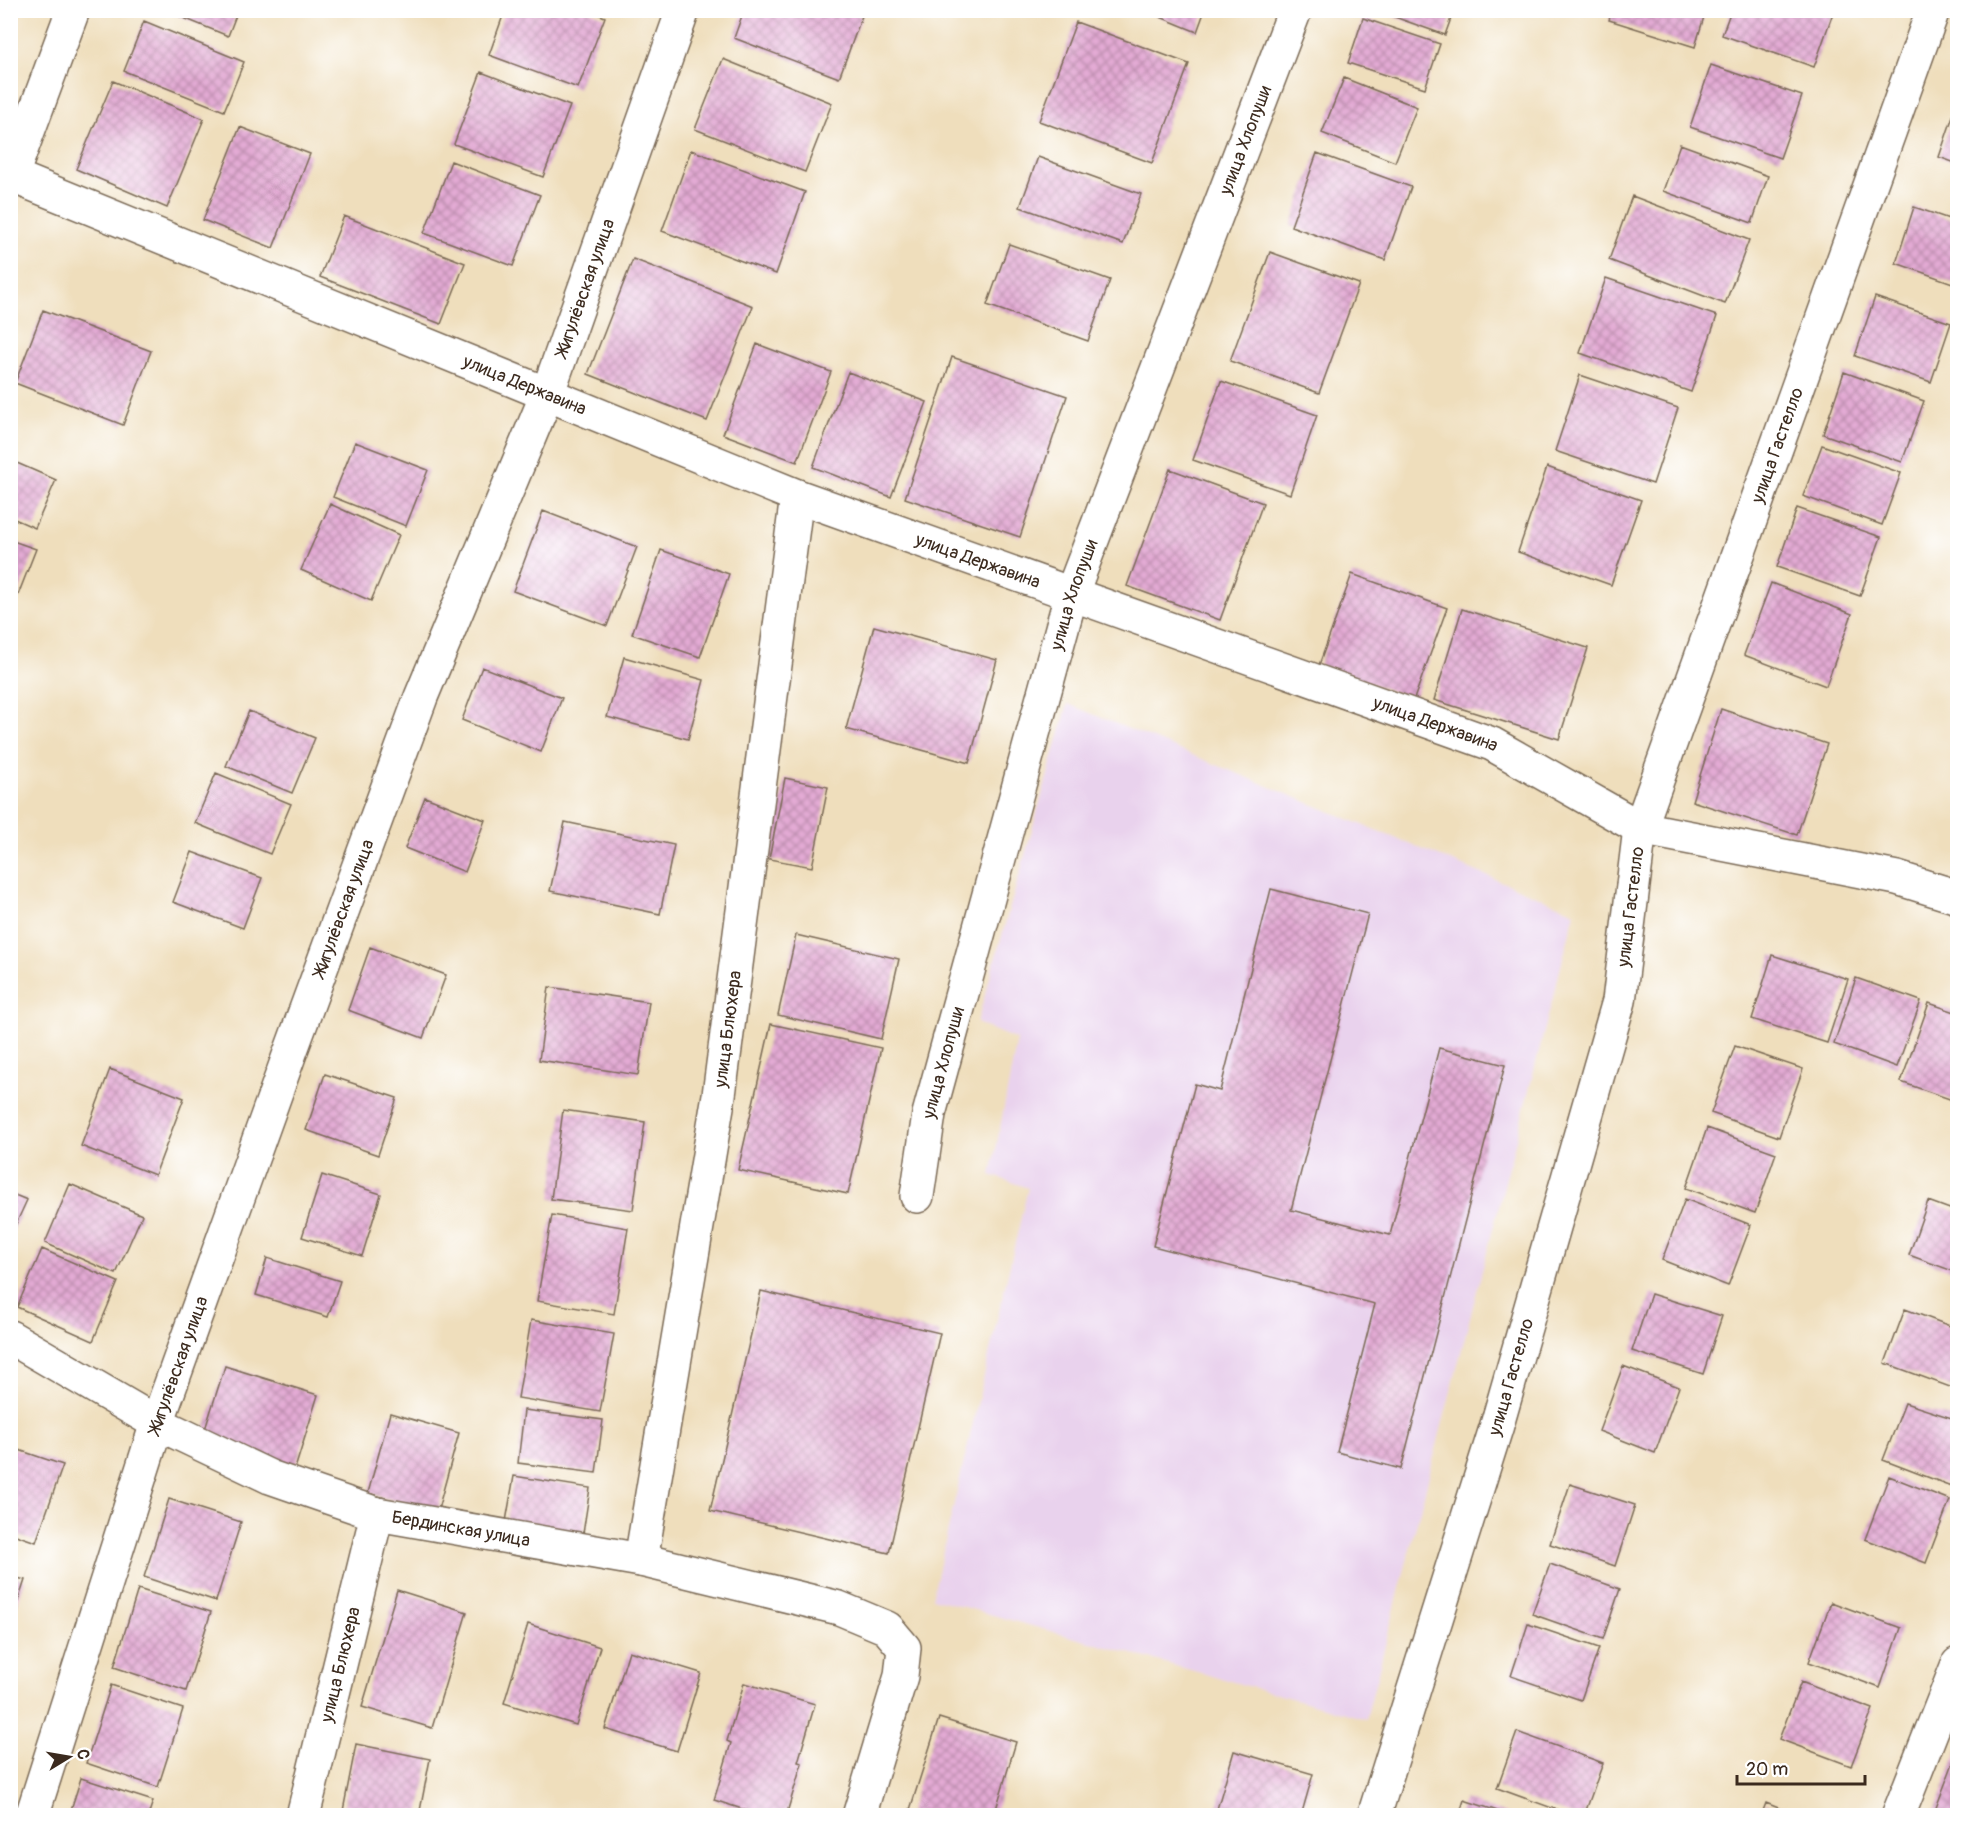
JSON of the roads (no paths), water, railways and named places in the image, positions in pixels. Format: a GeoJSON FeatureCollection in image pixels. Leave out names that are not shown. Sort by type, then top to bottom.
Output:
{"type":"FeatureCollection","features":[{"type":"Feature","properties":{"kind":"street"},"geometry":{"type":"LineString","coordinates":[[11,177],[73,10]]}},
{"type":"Feature","properties":{"kind":"street","name":"Жигулёвская улица"},"geometry":{"type":"LineString","coordinates":[[32,1815],[157,1423],[422,697],[548,392],[683,10]]}},
{"type":"Feature","properties":{"kind":"street","name":"улица Хлопуши"},"geometry":{"type":"LineString","coordinates":[[916,1196],[930,1114],[1071,595],[1295,10]]}},
{"type":"Feature","properties":{"kind":"street","name":"улица Гастелло"},"geometry":{"type":"LineString","coordinates":[[1374,1815],[1497,1425],[1619,1001],[1640,828],[1933,10]]}},
{"type":"Feature","properties":{"kind":"street","name":"улица Державина"},"geometry":{"type":"LineString","coordinates":[[11,177],[548,392],[797,496],[1492,744],[1640,828],[1897,878],[1958,897]]}},
{"type":"Feature","properties":{"kind":"street","name":"улица Блюхера"},"geometry":{"type":"LineString","coordinates":[[641,1560],[719,1095],[797,496]]}},
{"type":"Feature","properties":{"kind":"street","name":"Бердинская улица"},"geometry":{"type":"LineString","coordinates":[[10,1337],[157,1423],[270,1477],[377,1514],[641,1560],[838,1608],[887,1628],[904,1648],[901,1676],[859,1815]]}},
{"type":"Feature","properties":{"kind":"street","name":"улица Блюхера"},"geometry":{"type":"LineString","coordinates":[[303,1815],[377,1514]]}},
{"type":"Feature","properties":{"kind":"street"},"geometry":{"type":"LineString","coordinates":[[1898,1815],[1958,1664]]}}]}
